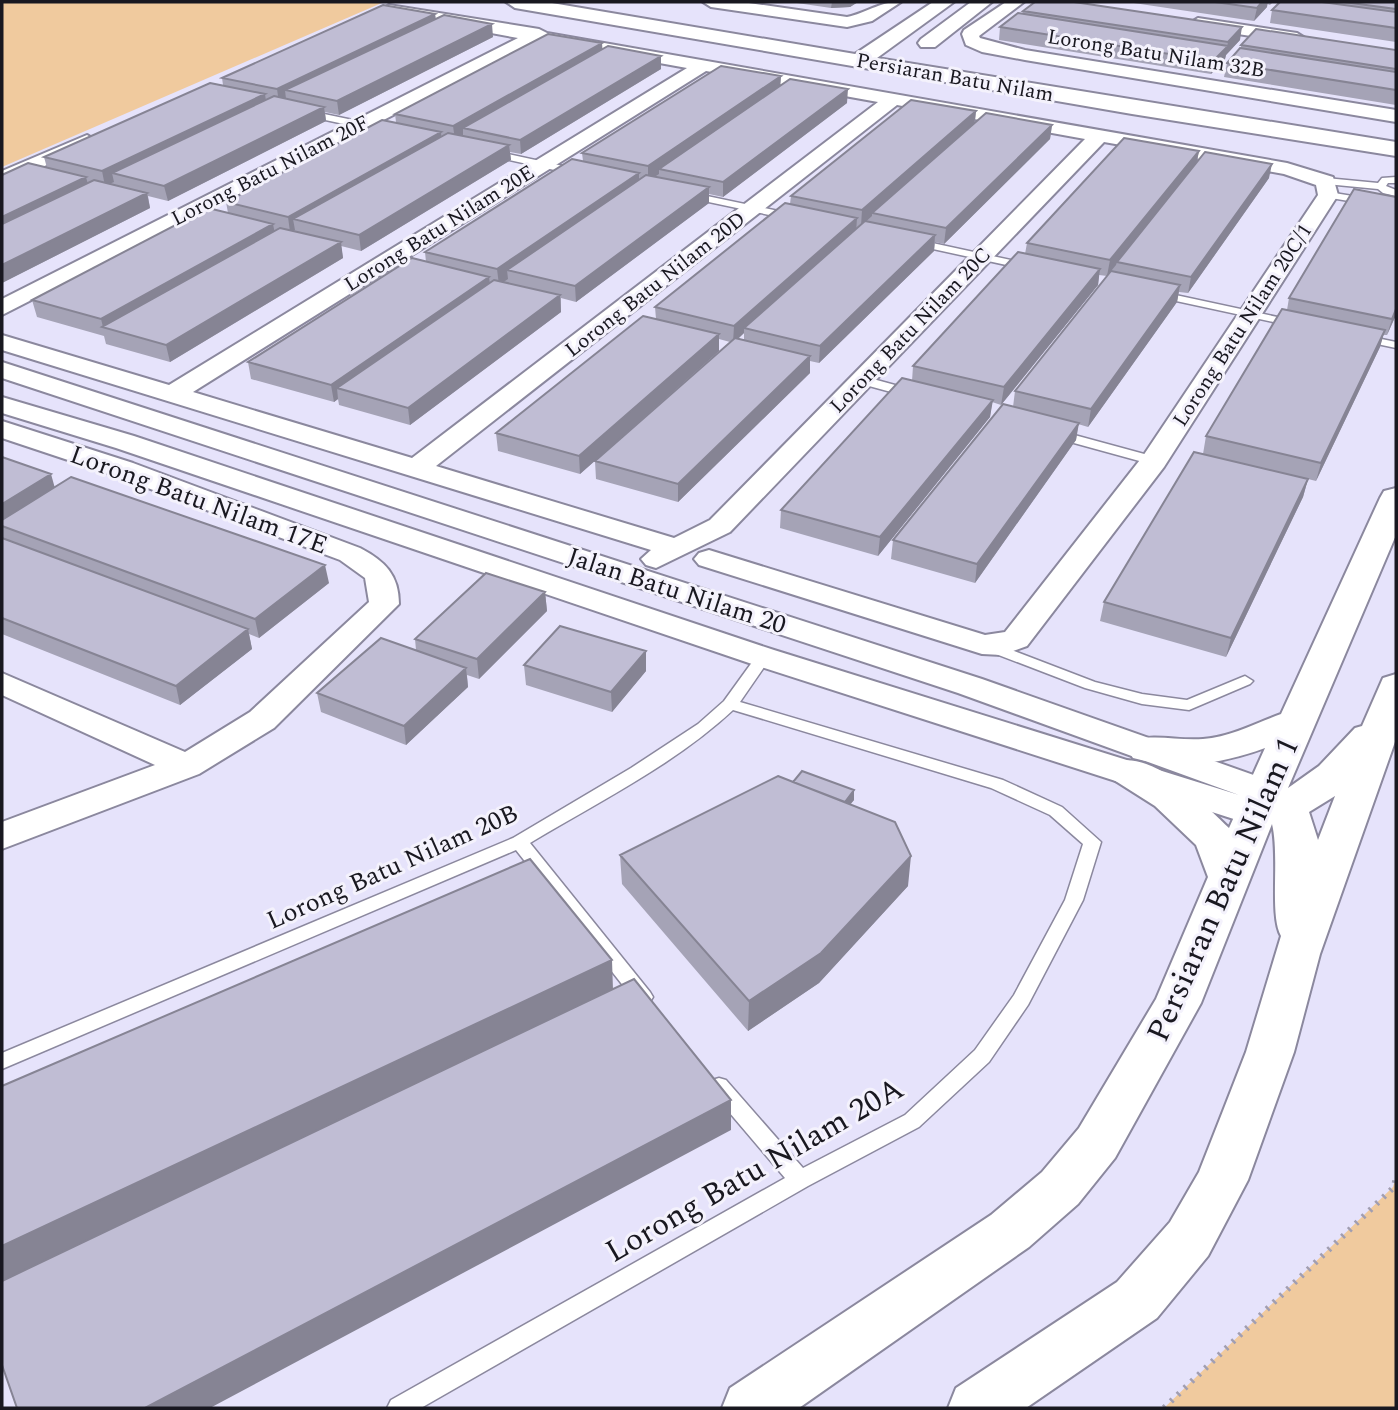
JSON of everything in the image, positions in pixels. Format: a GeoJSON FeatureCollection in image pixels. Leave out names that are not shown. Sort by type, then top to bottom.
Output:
{"type":"FeatureCollection","features":[{"type":"Feature","properties":{"kind":"main road","name":"Persiaran Batu Nilam"},"geometry":{"type":"LineString","coordinates":[[514,2],[1396,149]]}},
{"type":"Feature","properties":{"kind":"main road","name":"Persiaran Batu Nilam"},"geometry":{"type":"LineString","coordinates":[[593,2],[1396,138]]}},
{"type":"Feature","properties":{"kind":"main road"},"geometry":{"type":"LineString","coordinates":[[859,61],[945,2]]}},
{"type":"Feature","properties":{"kind":"main road"},"geometry":{"type":"LineString","coordinates":[[912,54],[983,2]]}},
{"type":"Feature","properties":{"kind":"main road","name":"Persiaran Batu Nilam 1"},"geometry":{"type":"LineString","coordinates":[[751,1408],[1010,1231],[1060,1188],[1097,1143],[1178,1003],[1231,880],[1269,804],[1296,722],[1396,498]]}},
{"type":"Feature","properties":{"kind":"main road"},"geometry":{"type":"LineString","coordinates":[[1297,954],[1298,860],[1269,804],[1317,792],[1389,704]]}},
{"type":"Feature","properties":{"kind":"main road"},"geometry":{"type":"LineString","coordinates":[[977,1408],[1137,1300],[1189,1239],[1222,1180],[1257,1087],[1270,1052],[1297,954],[1389,704]]}},
{"type":"Feature","properties":{"kind":"main road"},"geometry":{"type":"LineString","coordinates":[[1137,760],[1227,748],[1296,722]]}},
{"type":"Feature","properties":{"kind":"main road"},"geometry":{"type":"LineString","coordinates":[[1137,760],[1214,838],[1231,880]]}},
{"type":"Feature","properties":{"kind":"street"},"geometry":{"type":"LineString","coordinates":[[711,2],[847,22],[866,18],[893,2]]}},
{"type":"Feature","properties":{"kind":"street","name":"Lorong Batu Nilam 32B"},"geometry":{"type":"LineString","coordinates":[[1016,2],[970,34],[972,41],[988,48],[1025,55],[1396,116]]}},
{"type":"Feature","properties":{"kind":"street"},"geometry":{"type":"LineString","coordinates":[[374,12],[398,10],[539,34],[1287,169],[1327,188]]}},
{"type":"Feature","properties":{"kind":"street"},"geometry":{"type":"LineString","coordinates":[[1181,20],[1316,41]]}},
{"type":"Feature","properties":{"kind":"street","name":"Lorong Batu Nilam 20F"},"geometry":{"type":"LineString","coordinates":[[2,308],[539,34]]}},
{"type":"Feature","properties":{"kind":"street","name":"Lorong Batu Nilam 20E"},"geometry":{"type":"LineString","coordinates":[[172,394],[706,64]]}},
{"type":"Feature","properties":{"kind":"street","name":"Lorong Batu Nilam 20D"},"geometry":{"type":"LineString","coordinates":[[415,469],[895,98]]}},
{"type":"Feature","properties":{"kind":"street"},"geometry":{"type":"LineString","coordinates":[[2,178],[103,134]]}},
{"type":"Feature","properties":{"kind":"street","name":"Lorong Batu Nilam 20C"},"geometry":{"type":"LineString","coordinates":[[720,526],[1100,135]]}},
{"type":"Feature","properties":{"kind":"street","name":"Lorong Batu Nilam 20C/1"},"geometry":{"type":"LineString","coordinates":[[992,644],[1016,639],[1154,461],[1327,188]]}},
{"type":"Feature","properties":{"kind":"street"},"geometry":{"type":"LineString","coordinates":[[2,342],[676,548]]}},
{"type":"Feature","properties":{"kind":"street","name":"Jalan Batu Nilam 20"},"geometry":{"type":"LineString","coordinates":[[2,370],[970,686],[1137,760]]}},
{"type":"Feature","properties":{"kind":"street","name":"Jalan Batu Nilam 20"},"geometry":{"type":"LineString","coordinates":[[86,396],[67,401],[58,409],[120,429],[125,442]]}},
{"type":"Feature","properties":{"kind":"street","name":"Jalan Batu Nilam 20"},"geometry":{"type":"LineString","coordinates":[[2,405],[125,442],[763,657],[1137,760],[1269,804]]}},
{"type":"Feature","properties":{"kind":"street","name":"Lorong Batu Nilam 17E"},"geometry":{"type":"LineString","coordinates":[[2,429],[123,469],[349,554],[373,567],[384,585],[384,604],[289,696],[262,720],[187,766]]}},
{"type":"Feature","properties":{"kind":"street"},"geometry":{"type":"LineString","coordinates":[[627,573],[720,526]]}},
{"type":"Feature","properties":{"kind":"street"},"geometry":{"type":"LineString","coordinates":[[470,557],[490,556],[541,562],[669,602],[697,597],[720,526]]}},
{"type":"Feature","properties":{"kind":"street"},"geometry":{"type":"LineString","coordinates":[[709,559],[992,644]]}},
{"type":"Feature","properties":{"kind":"street"},"geometry":{"type":"LineString","coordinates":[[2,682],[187,766]]}},
{"type":"Feature","properties":{"kind":"street"},"geometry":{"type":"LineString","coordinates":[[2,836],[187,766]]}},
{"type":"Feature","properties":{"kind":"lane"},"geometry":{"type":"LineString","coordinates":[[294,110],[385,130]]}},
{"type":"Feature","properties":{"kind":"lane"},"geometry":{"type":"LineString","coordinates":[[477,150],[595,176]]}},
{"type":"Feature","properties":{"kind":"lane"},"geometry":{"type":"LineString","coordinates":[[1381,186],[1385,180],[1396,180]]}},
{"type":"Feature","properties":{"kind":"lane"},"geometry":{"type":"LineString","coordinates":[[1327,188],[1381,186],[1386,191],[1396,192]]}},
{"type":"Feature","properties":{"kind":"lane"},"geometry":{"type":"LineString","coordinates":[[1327,188],[1396,206]]}},
{"type":"Feature","properties":{"kind":"lane"},"geometry":{"type":"LineString","coordinates":[[674,192],[807,220]]}},
{"type":"Feature","properties":{"kind":"lane"},"geometry":{"type":"LineString","coordinates":[[901,240],[1035,268]]}},
{"type":"Feature","properties":{"kind":"lane"},"geometry":{"type":"LineString","coordinates":[[1141,291],[1302,325]]}},
{"type":"Feature","properties":{"kind":"lane"},"geometry":{"type":"LineString","coordinates":[[1356,337],[1396,345]]}},
{"type":"Feature","properties":{"kind":"lane"},"geometry":{"type":"LineString","coordinates":[[862,380],[928,398]]}},
{"type":"Feature","properties":{"kind":"lane"},"geometry":{"type":"LineString","coordinates":[[1048,431],[1154,461]]}},
{"type":"Feature","properties":{"kind":"lane"},"geometry":{"type":"LineString","coordinates":[[992,644],[1090,685],[1142,699],[1189,705],[1245,681]]}},
{"type":"Feature","properties":{"kind":"lane","name":"Lorong Batu Nilam 20B"},"geometry":{"type":"LineString","coordinates":[[2,1061],[519,842],[637,772],[704,728],[730,704],[763,657]]}},
{"type":"Feature","properties":{"kind":"lane","name":"Lorong Batu Nilam 20A"},"geometry":{"type":"LineString","coordinates":[[399,1408],[800,1180],[912,1121],[982,1056],[1021,1000],[1074,900],[1092,842],[1056,811],[997,784],[730,704]]}},
{"type":"Feature","properties":{"kind":"lane"},"geometry":{"type":"LineString","coordinates":[[519,842],[652,1007]]}},
{"type":"Feature","properties":{"kind":"lane"},"geometry":{"type":"LineString","coordinates":[[704,1069],[800,1180]]}},
{"type":"Feature","properties":{"kind":"path"},"geometry":{"type":"LineString","coordinates":[[1164,1408],[1394,1187],[1396,1176]]}},
{"type":"Feature","properties":{"kind":"shaded area"},"geometry":{"type":"Polygon","coordinates":[[[2,2],[384,2],[2,167],[2,2]]]}},
{"type":"Feature","properties":{"kind":"shaded area"},"geometry":{"type":"Polygon","coordinates":[[[1396,1176],[1396,1408],[1164,1408],[1393,1187],[1396,1176]]]}},
{"type":"Feature","properties":{"kind":"building"},"geometry":{"type":"Polygon","coordinates":[[[1035,2],[1074,2],[1242,27],[1228,42],[1023,11],[1035,2]]]}},
{"type":"Feature","properties":{"kind":"building"},"geometry":{"type":"Polygon","coordinates":[[[1215,2],[1262,2],[1257,8],[1215,2]]]}},
{"type":"Feature","properties":{"kind":"building"},"geometry":{"type":"Polygon","coordinates":[[[1280,2],[1322,2],[1396,12],[1396,28],[1272,10],[1280,2]]]}},
{"type":"Feature","properties":{"kind":"building"},"geometry":{"type":"Polygon","coordinates":[[[1344,2],[1396,2],[1396,9],[1344,2]]]}},
{"type":"Feature","properties":{"kind":"building"},"geometry":{"type":"Polygon","coordinates":[[[383,5],[435,14],[277,89],[222,78],[383,5]]]}},
{"type":"Feature","properties":{"kind":"building"},"geometry":{"type":"Polygon","coordinates":[[[1018,13],[1228,46],[1213,61],[1000,27],[1018,13]]]}},
{"type":"Feature","properties":{"kind":"building"},"geometry":{"type":"Polygon","coordinates":[[[444,15],[492,24],[337,101],[285,90],[444,15]]]}},
{"type":"Feature","properties":{"kind":"building"},"geometry":{"type":"Polygon","coordinates":[[[1256,29],[1396,50],[1396,69],[1241,45],[1256,29]]]}},
{"type":"Feature","properties":{"kind":"building"},"geometry":{"type":"Polygon","coordinates":[[[548,34],[602,43],[453,126],[395,114],[548,34]]]}},
{"type":"Feature","properties":{"kind":"building"},"geometry":{"type":"Polygon","coordinates":[[[608,46],[661,56],[520,140],[463,128],[608,46]]]}},
{"type":"Feature","properties":{"kind":"building"},"geometry":{"type":"Polygon","coordinates":[[[1240,48],[1396,72],[1396,90],[1227,63],[1240,48]]]}},
{"type":"Feature","properties":{"kind":"building"},"geometry":{"type":"Polygon","coordinates":[[[721,66],[781,76],[648,166],[582,153],[721,66]]]}},
{"type":"Feature","properties":{"kind":"building"},"geometry":{"type":"Polygon","coordinates":[[[790,79],[848,89],[723,182],[659,169],[790,79]]]}},
{"type":"Feature","properties":{"kind":"building"},"geometry":{"type":"Polygon","coordinates":[[[210,83],[265,94],[102,171],[44,157],[210,83]]]}},
{"type":"Feature","properties":{"kind":"building"},"geometry":{"type":"Polygon","coordinates":[[[274,96],[324,107],[164,186],[112,173],[274,96]]]}},
{"type":"Feature","properties":{"kind":"building"},"geometry":{"type":"Polygon","coordinates":[[[911,100],[976,111],[862,210],[791,196],[911,100]]]}},
{"type":"Feature","properties":{"kind":"building"},"geometry":{"type":"Polygon","coordinates":[[[986,113],[1052,125],[946,228],[872,213],[986,113]]]}},
{"type":"Feature","properties":{"kind":"building"},"geometry":{"type":"Polygon","coordinates":[[[382,120],[441,132],[288,217],[226,202],[382,120]]]}},
{"type":"Feature","properties":{"kind":"building"},"geometry":{"type":"Polygon","coordinates":[[[448,133],[509,145],[359,235],[293,219],[448,133]]]}},
{"type":"Feature","properties":{"kind":"building"},"geometry":{"type":"Polygon","coordinates":[[[1124,138],[1199,151],[1110,260],[1027,243],[1124,138]]]}},
{"type":"Feature","properties":{"kind":"building"},"geometry":{"type":"Polygon","coordinates":[[[1205,152],[1272,164],[1191,277],[1117,262],[1205,152]]]}},
{"type":"Feature","properties":{"kind":"building"},"geometry":{"type":"Polygon","coordinates":[[[572,159],[639,173],[497,269],[425,252],[572,159]]]}},
{"type":"Feature","properties":{"kind":"building"},"geometry":{"type":"Polygon","coordinates":[[[28,163],[86,177],[2,217],[2,175],[28,163]]]}},
{"type":"Feature","properties":{"kind":"building"},"geometry":{"type":"Polygon","coordinates":[[[646,175],[709,187],[575,286],[507,270],[646,175]]]}},
{"type":"Feature","properties":{"kind":"building"},"geometry":{"type":"Polygon","coordinates":[[[94,180],[147,193],[2,265],[2,224],[94,180]]]}},
{"type":"Feature","properties":{"kind":"building"},"geometry":{"type":"Polygon","coordinates":[[[1354,189],[1396,197],[1396,309],[1392,319],[1289,298],[1354,189]]]}},
{"type":"Feature","properties":{"kind":"building"},"geometry":{"type":"Polygon","coordinates":[[[785,203],[857,218],[734,326],[655,307],[785,203]]]}},
{"type":"Feature","properties":{"kind":"building"},"geometry":{"type":"Polygon","coordinates":[[[208,208],[273,224],[101,319],[32,300],[208,208]]]}},
{"type":"Feature","properties":{"kind":"building"},"geometry":{"type":"Polygon","coordinates":[[[865,221],[935,235],[820,346],[744,328],[865,221]]]}},
{"type":"Feature","properties":{"kind":"building"},"geometry":{"type":"Polygon","coordinates":[[[280,228],[341,242],[166,345],[102,327],[280,228]]]}},
{"type":"Feature","properties":{"kind":"building"},"geometry":{"type":"Polygon","coordinates":[[[1018,252],[1100,269],[1004,387],[913,366],[1018,252]]]}},
{"type":"Feature","properties":{"kind":"building"},"geometry":{"type":"Polygon","coordinates":[[[412,258],[489,277],[331,385],[248,362],[412,258]]]}},
{"type":"Feature","properties":{"kind":"building"},"geometry":{"type":"Polygon","coordinates":[[[1111,271],[1180,285],[1091,409],[1015,391],[1111,271]]]}},
{"type":"Feature","properties":{"kind":"building"},"geometry":{"type":"Polygon","coordinates":[[[494,280],[560,295],[408,408],[337,388],[494,280]]]}},
{"type":"Feature","properties":{"kind":"building"},"geometry":{"type":"Polygon","coordinates":[[[1282,309],[1385,330],[1321,463],[1206,436],[1282,309]]]}},
{"type":"Feature","properties":{"kind":"building"},"geometry":{"type":"Polygon","coordinates":[[[643,316],[719,334],[579,456],[496,433],[643,316]]]}},
{"type":"Feature","properties":{"kind":"building"},"geometry":{"type":"Polygon","coordinates":[[[735,338],[810,356],[678,484],[595,461],[735,338]]]}},
{"type":"Feature","properties":{"kind":"building"},"geometry":{"type":"Polygon","coordinates":[[[902,378],[993,400],[880,537],[781,510],[902,378]]]}},
{"type":"Feature","properties":{"kind":"building"},"geometry":{"type":"Polygon","coordinates":[[[1003,404],[1079,423],[977,564],[893,540],[1003,404]]]}},
{"type":"Feature","properties":{"kind":"building"},"geometry":{"type":"Polygon","coordinates":[[[1194,452],[1308,479],[1231,638],[1104,602],[1194,452]]]}},
{"type":"Feature","properties":{"kind":"building"},"geometry":{"type":"Polygon","coordinates":[[[2,457],[51,474],[2,504],[2,457]]]}},
{"type":"Feature","properties":{"kind":"building"},"geometry":{"type":"Polygon","coordinates":[[[71,477],[325,565],[255,619],[2,526],[2,520],[71,477]]]}},
{"type":"Feature","properties":{"kind":"building"},"geometry":{"type":"Polygon","coordinates":[[[2,538],[248,629],[176,686],[2,618],[2,538]]]}},
{"type":"Feature","properties":{"kind":"building"},"geometry":{"type":"Polygon","coordinates":[[[486,573],[545,592],[477,659],[415,639],[486,573]]]}},
{"type":"Feature","properties":{"kind":"building"},"geometry":{"type":"Polygon","coordinates":[[[560,626],[646,651],[611,692],[524,665],[560,626]]]}},
{"type":"Feature","properties":{"kind":"building"},"geometry":{"type":"Polygon","coordinates":[[[381,638],[466,668],[404,726],[317,693],[381,638]]]}},
{"type":"Feature","properties":{"kind":"building"},"geometry":{"type":"Polygon","coordinates":[[[802,771],[854,790],[845,802],[793,782],[802,771]]]}},
{"type":"Feature","properties":{"kind":"building"},"geometry":{"type":"Polygon","coordinates":[[[778,776],[895,822],[911,856],[821,953],[749,1001],[620,855],[778,776]]]}},
{"type":"Feature","properties":{"kind":"building"},"geometry":{"type":"Polygon","coordinates":[[[530,859],[612,960],[2,1246],[2,1086],[530,859]]]}},
{"type":"Feature","properties":{"kind":"building"},"geometry":{"type":"Polygon","coordinates":[[[634,979],[731,1100],[145,1408],[17,1408],[2,1365],[2,1281],[634,979]]]}}]}
